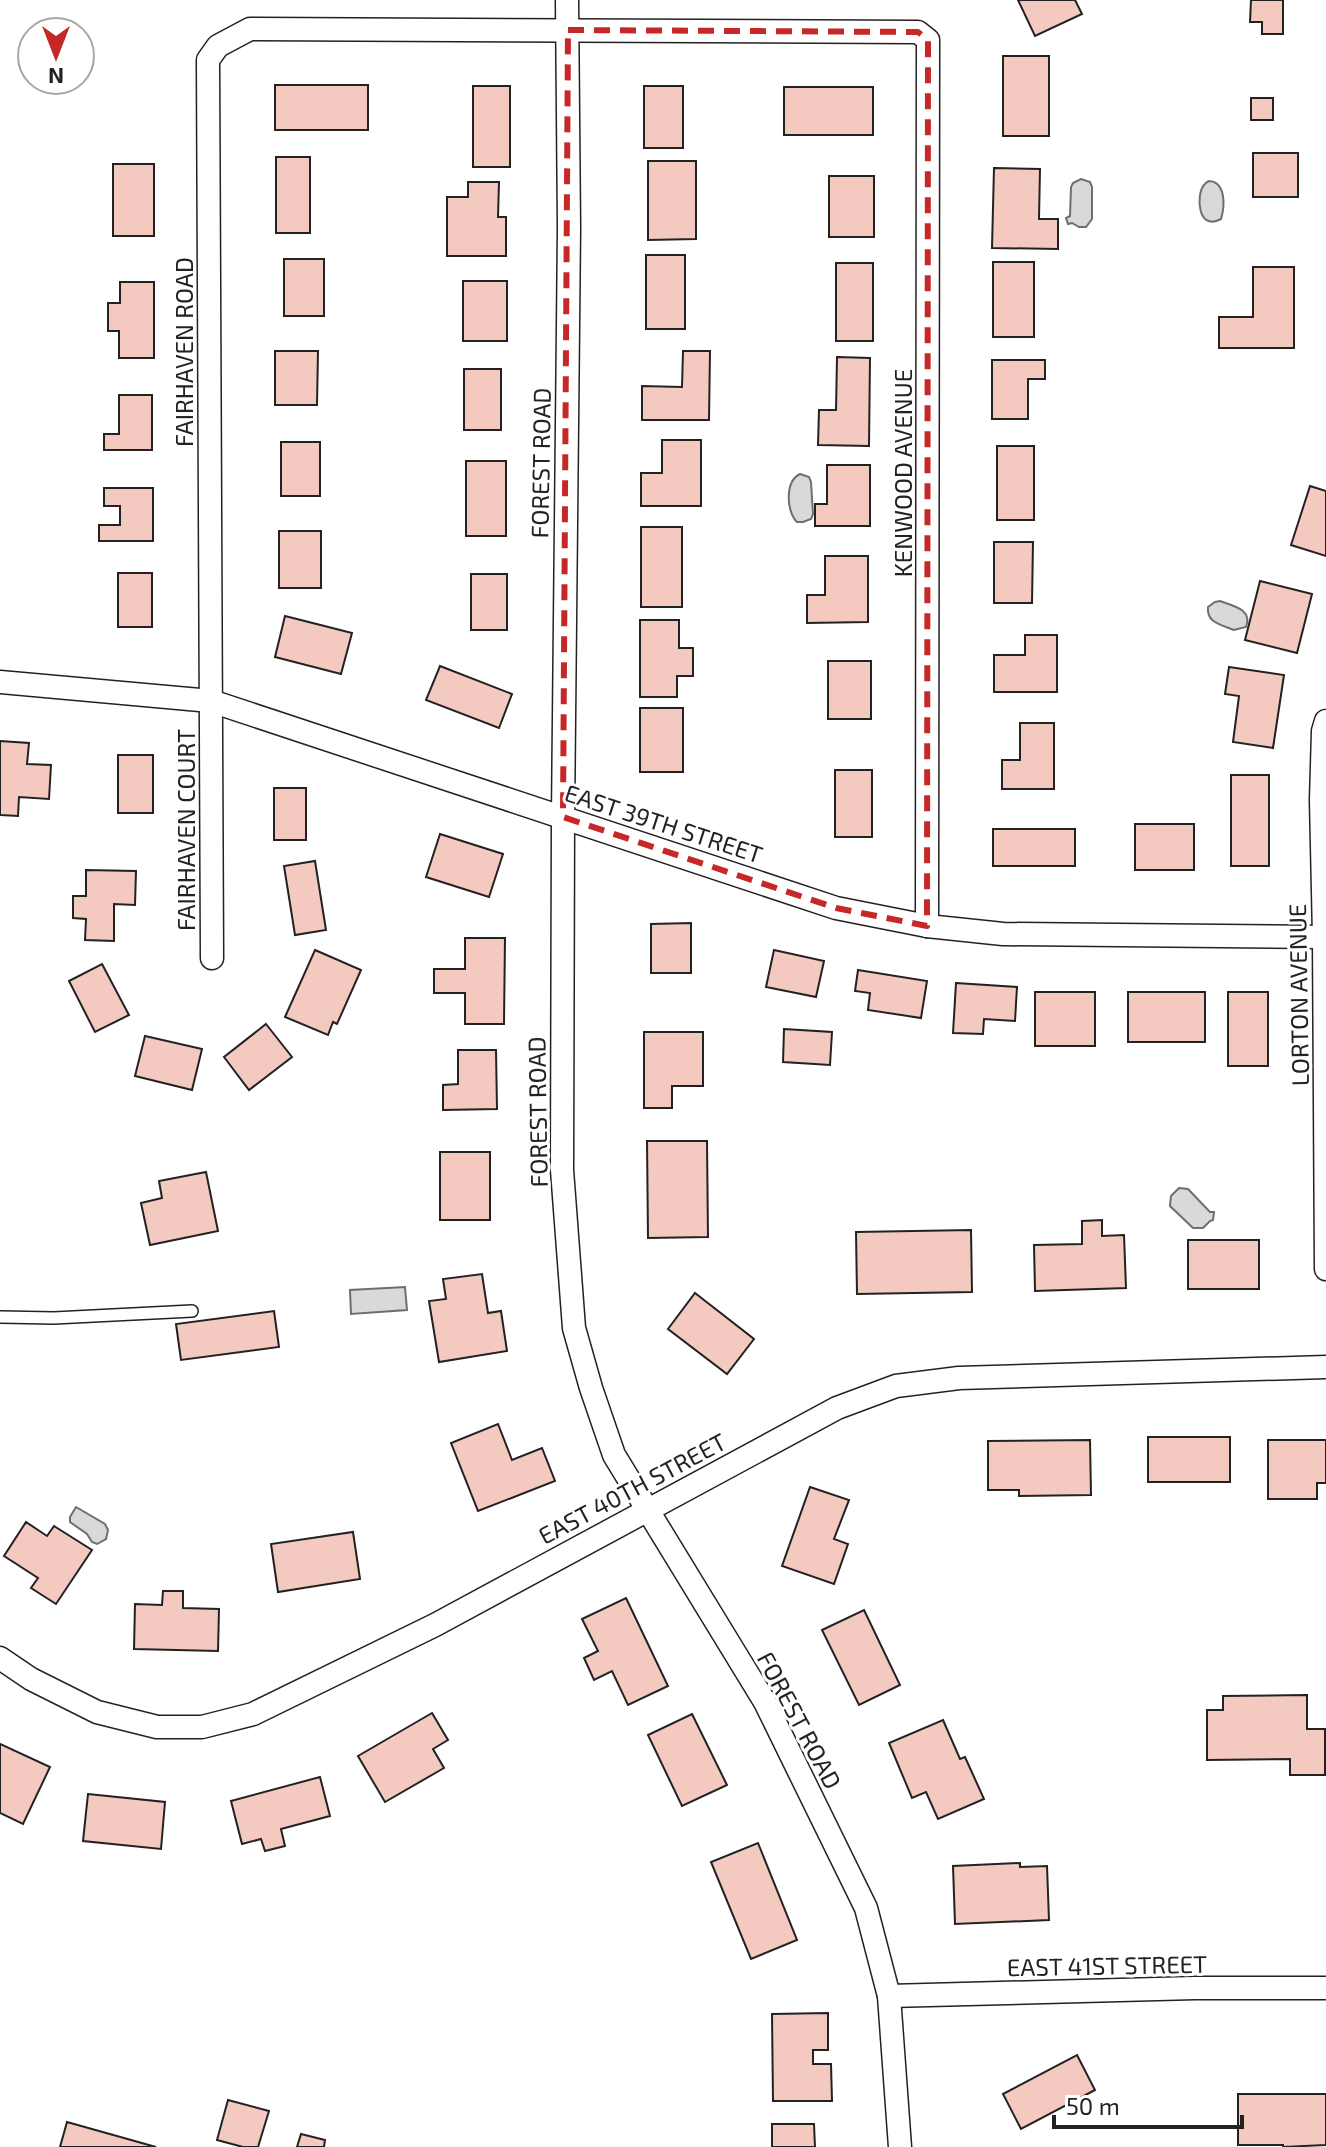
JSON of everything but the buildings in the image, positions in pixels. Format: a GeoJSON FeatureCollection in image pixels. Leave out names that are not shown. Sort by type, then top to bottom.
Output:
{"type":"FeatureCollection","features":[{"type":"Feature","properties":{"kind":"street","name":"FOREST ROAD"},"geometry":{"type":"LineString","coordinates":[[567,0],[569,228],[562,1170],[574,1328],[614,1455],[765,1702],[866,1908],[889,1996],[900,2147]]}},
{"type":"Feature","properties":{"kind":"street","name":"FAIRHAVEN ROAD"},"geometry":{"type":"LineString","coordinates":[[211,701],[208,60],[218,46],[250,29],[568,30]]}},
{"type":"Feature","properties":{"kind":"street","name":"KENWOOD AVENUE"},"geometry":{"type":"LineString","coordinates":[[568,30],[918,32],[928,40],[927,926]]}},
{"type":"Feature","properties":{"kind":"street","name":"EAST 39TH STREET"},"geometry":{"type":"LineString","coordinates":[[0,682],[211,701],[836,908],[927,926],[1003,934],[1324,937]]}},
{"type":"Feature","properties":{"kind":"street","name":"FAIRHAVEN COURT"},"geometry":{"type":"LineString","coordinates":[[211,701],[212,958]]}},
{"type":"Feature","properties":{"kind":"street","name":"LORTON AVENUE"},"geometry":{"type":"LineString","coordinates":[[1326,721],[1321,800],[1326,1269]]}},
{"type":"Feature","properties":{"kind":"street","name":"EAST 40TH STREET"},"geometry":{"type":"LineString","coordinates":[[0,1658],[31,1679],[97,1712],[157,1727],[202,1727],[253,1714],[435,1625],[837,1408],[896,1386],[959,1378],[1326,1367]]}},
{"type":"Feature","properties":{"kind":"street","name":"EAST 41ST STREET"},"geometry":{"type":"LineString","coordinates":[[889,1996],[1326,1988]]}},
{"type":"Feature","properties":{"kind":"lane"},"geometry":{"type":"LineString","coordinates":[[0,1317],[54,1318],[192,1311]]}},
{"type":"Feature","properties":{"kind":"highlighted area"},"geometry":{"type":"Polygon","coordinates":[[[568,30],[918,32],[928,40],[927,926],[836,908],[563,817],[568,30]]]}},
{"type":"Feature","properties":{"kind":"shaded area"},"geometry":{"type":"Polygon","coordinates":[[[1081,179],[1090,182],[1092,187],[1092,219],[1086,227],[1068,224],[1066,218],[1070,216],[1071,187],[1081,179]]]}},
{"type":"Feature","properties":{"kind":"shaded area"},"geometry":{"type":"Polygon","coordinates":[[[1209,181],[1219,186],[1223,196],[1221,219],[1213,222],[1207,220],[1200,210],[1201,190],[1209,181]]]}},
{"type":"Feature","properties":{"kind":"shaded area"},"geometry":{"type":"Polygon","coordinates":[[[800,474],[809,477],[811,482],[813,514],[811,519],[797,522],[791,511],[789,496],[792,483],[800,474]]]}},
{"type":"Feature","properties":{"kind":"shaded area"},"geometry":{"type":"Polygon","coordinates":[[[1220,601],[1244,612],[1247,616],[1246,627],[1234,630],[1212,620],[1208,607],[1220,601]]]}},
{"type":"Feature","properties":{"kind":"shaded area"},"geometry":{"type":"Polygon","coordinates":[[[1179,1188],[1188,1189],[1210,1212],[1214,1212],[1213,1220],[1203,1228],[1193,1228],[1170,1206],[1171,1196],[1179,1188]]]}},
{"type":"Feature","properties":{"kind":"shaded area"},"geometry":{"type":"Polygon","coordinates":[[[405,1287],[407,1310],[351,1314],[350,1290],[405,1287]]]}},
{"type":"Feature","properties":{"kind":"shaded area"},"geometry":{"type":"Polygon","coordinates":[[[76,1507],[105,1524],[108,1530],[106,1539],[97,1544],[92,1542],[87,1534],[70,1522],[76,1507]]]}}]}
